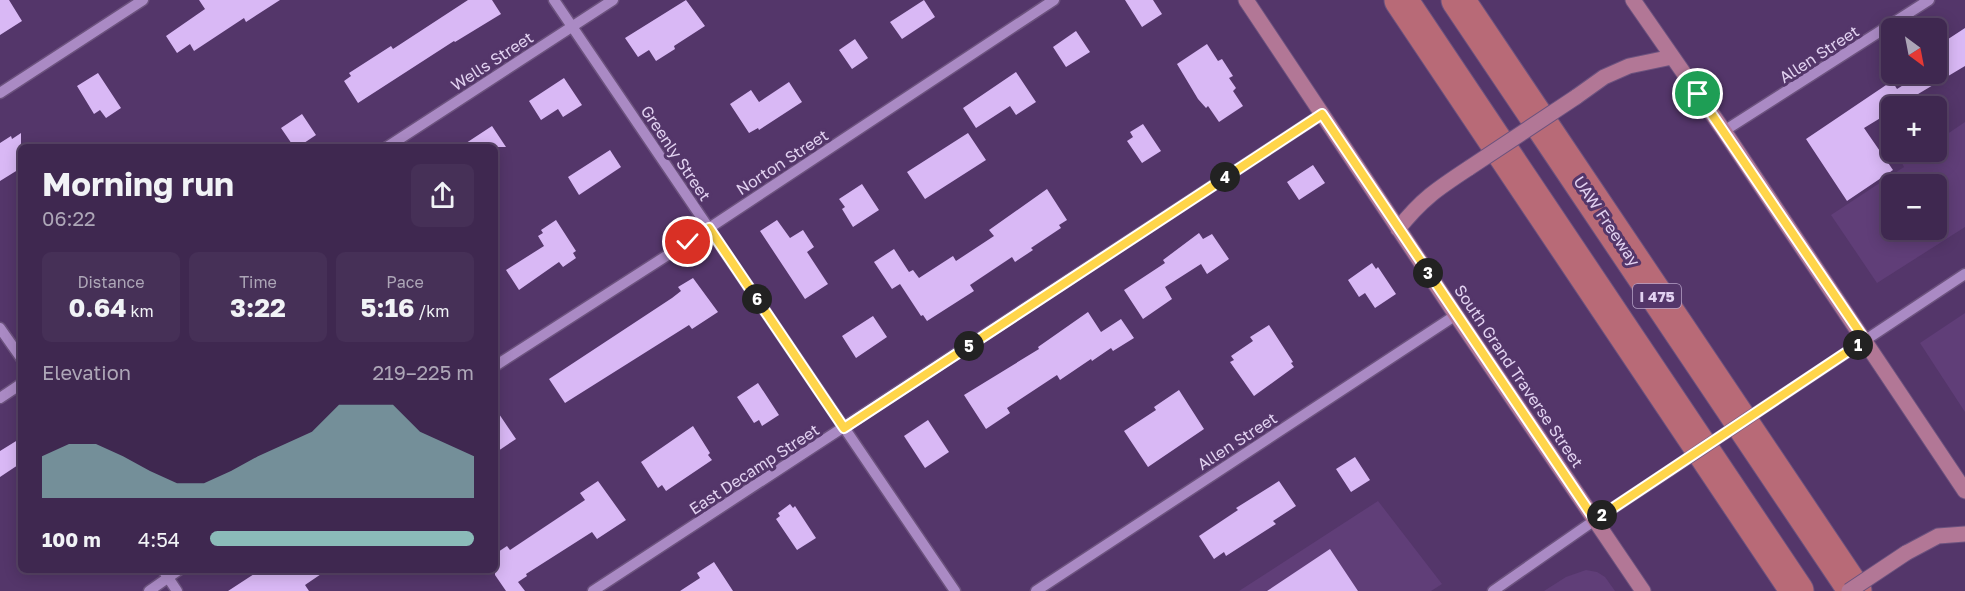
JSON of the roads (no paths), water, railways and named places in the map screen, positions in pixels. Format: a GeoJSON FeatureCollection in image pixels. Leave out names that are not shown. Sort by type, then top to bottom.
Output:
{"type":"FeatureCollection","features":[{"type":"Feature","properties":{"kind":"highway","name":"I 475"},"geometry":{"type":"LineString","coordinates":[[1401,0],[1797,591]]}},
{"type":"Feature","properties":{"kind":"highway","name":"UAW Freeway"},"geometry":{"type":"LineString","coordinates":[[1458,0],[1855,591]]}},
{"type":"Feature","properties":{"kind":"main road","name":"South Grand Traverse Street"},"geometry":{"type":"LineString","coordinates":[[1246,0],[1643,591]]}},
{"type":"Feature","properties":{"kind":"main road"},"geometry":{"type":"LineString","coordinates":[[1633,0],[1724,131],[1965,491]]}},
{"type":"Feature","properties":{"kind":"main road"},"geometry":{"type":"LineString","coordinates":[[1398,229],[1431,193],[1604,77],[1629,66],[1672,57]]}},
{"type":"Feature","properties":{"kind":"main road"},"geometry":{"type":"LineString","coordinates":[[1849,591],[1906,553],[1938,536],[1965,534]]}},
{"type":"Feature","properties":{"kind":"street"},"geometry":{"type":"LineString","coordinates":[[0,93],[143,0]]}},
{"type":"Feature","properties":{"kind":"street","name":"Greenly Street"},"geometry":{"type":"LineString","coordinates":[[554,0],[955,591]]}},
{"type":"Feature","properties":{"kind":"street","name":"Wells Street"},"geometry":{"type":"LineString","coordinates":[[392,144],[613,0]]}},
{"type":"Feature","properties":{"kind":"street","name":"Norton Street"},"geometry":{"type":"LineString","coordinates":[[498,364],[1054,0]]}},
{"type":"Feature","properties":{"kind":"street","name":"Allen Street"},"geometry":{"type":"LineString","coordinates":[[1724,131],[1929,0]]}},
{"type":"Feature","properties":{"kind":"street","name":"East Decamp Street"},"geometry":{"type":"LineString","coordinates":[[593,591],[1322,114]]}},
{"type":"Feature","properties":{"kind":"street"},"geometry":{"type":"LineString","coordinates":[[1493,591],[1595,520],[1965,274]]}},
{"type":"Feature","properties":{"kind":"street","name":"Allen Street"},"geometry":{"type":"LineString","coordinates":[[1036,591],[1456,315]]}},
{"type":"Feature","properties":{"kind":"street"},"geometry":{"type":"LineString","coordinates":[[0,328],[18,354]]}},
{"type":"Feature","properties":{"kind":"street"},"geometry":{"type":"LineString","coordinates":[[0,398],[18,386]]}},
{"type":"Feature","properties":{"kind":"street"},"geometry":{"type":"LineString","coordinates":[[149,591],[166,574],[177,591]]}}]}
